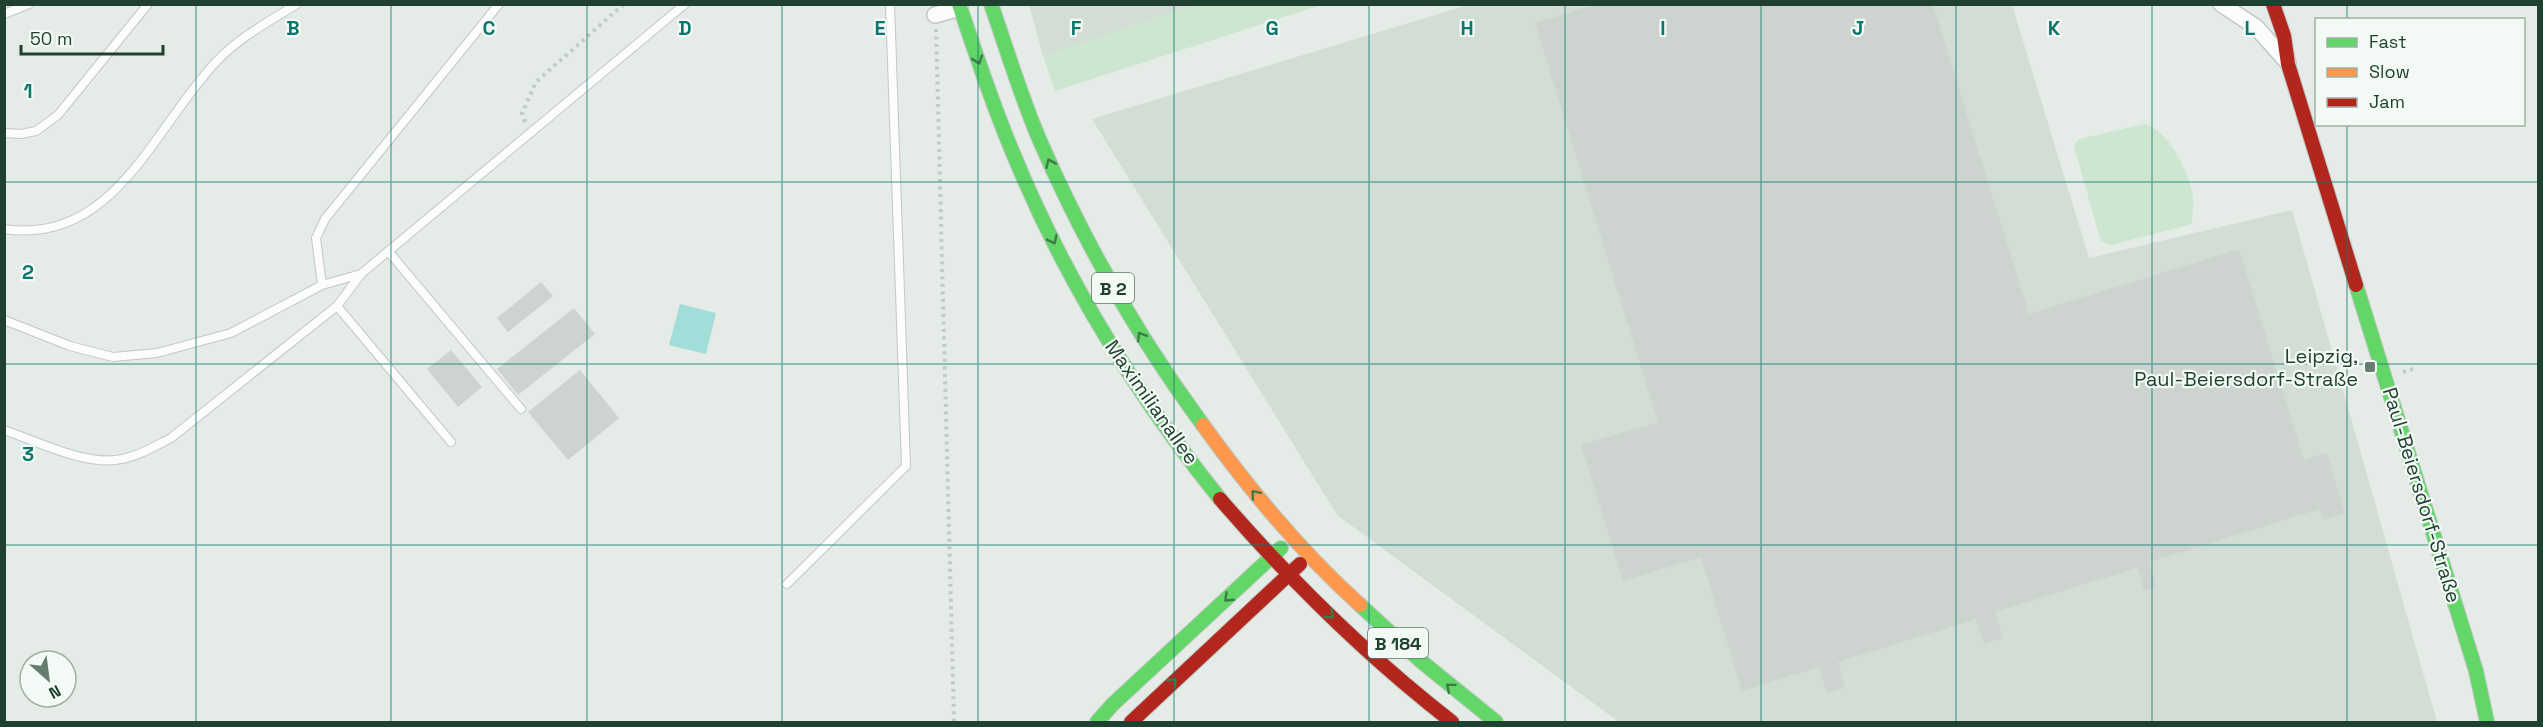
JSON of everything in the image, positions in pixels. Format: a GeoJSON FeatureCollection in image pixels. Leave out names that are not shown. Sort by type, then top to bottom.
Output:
{"type":"FeatureCollection","features":[{"type":"Feature","properties":{"kind":"main road","name":"Maximilianallee"},"geometry":{"type":"LineString","coordinates":[[991,4],[1020,91],[1040,141],[1089,245],[1117,296],[1195,418],[1292,539],[1308,555]]}},
{"type":"Feature","properties":{"kind":"main road","name":"Paul-Beiersdorf-Straße"},"geometry":{"type":"LineString","coordinates":[[2273,4],[2284,36],[2288,64],[2476,671],[2487,723]]}},
{"type":"Feature","properties":{"kind":"main road","name":"Maximilianallee"},"geometry":{"type":"LineString","coordinates":[[960,6],[994,106],[1030,194],[1066,267],[1149,403],[1231,512],[1270,558],[1399,679],[1452,723]]}},
{"type":"Feature","properties":{"kind":"main road"},"geometry":{"type":"LineString","coordinates":[[1097,723],[1113,705],[1292,539]]}},
{"type":"Feature","properties":{"kind":"main road"},"geometry":{"type":"LineString","coordinates":[[1131,723],[1308,555]]}},
{"type":"Feature","properties":{"kind":"main road","name":"B 184"},"geometry":{"type":"LineString","coordinates":[[1308,555],[1384,631],[1496,723]]}},
{"type":"Feature","properties":{"kind":"street","name":"Paul-Beiersdorf-Straße"},"geometry":{"type":"LineString","coordinates":[[2221,4],[2256,27],[2288,64]]}},
{"type":"Feature","properties":{"kind":"street","name":"Maximilianallee"},"geometry":{"type":"LineString","coordinates":[[935,15],[960,6]]}},
{"type":"Feature","properties":{"kind":"lane"},"geometry":{"type":"LineString","coordinates":[[4,14],[29,4]]}},
{"type":"Feature","properties":{"kind":"lane"},"geometry":{"type":"LineString","coordinates":[[4,133],[21,134],[36,131],[58,115],[148,4]]}},
{"type":"Feature","properties":{"kind":"lane"},"geometry":{"type":"LineString","coordinates":[[4,229],[26,233],[56,229],[80,218],[104,201],[132,174],[192,90],[217,62],[241,40],[297,4]]}},
{"type":"Feature","properties":{"kind":"lane"},"geometry":{"type":"LineString","coordinates":[[322,285],[316,238],[325,219],[499,4]]}},
{"type":"Feature","properties":{"kind":"lane"},"geometry":{"type":"LineString","coordinates":[[4,430],[82,458],[114,460],[142,453],[171,438],[337,306],[361,274],[685,4]]}},
{"type":"Feature","properties":{"kind":"lane"},"geometry":{"type":"LineString","coordinates":[[787,585],[906,466],[890,4]]}},
{"type":"Feature","properties":{"kind":"lane"},"geometry":{"type":"LineString","coordinates":[[388,251],[521,409]]}},
{"type":"Feature","properties":{"kind":"lane"},"geometry":{"type":"LineString","coordinates":[[4,320],[70,346],[113,357],[157,353],[231,333],[322,285],[361,274]]}},
{"type":"Feature","properties":{"kind":"lane"},"geometry":{"type":"LineString","coordinates":[[337,306],[451,441]]}},
{"type":"Feature","properties":{"kind":"path"},"geometry":{"type":"LineString","coordinates":[[529,134],[522,113],[536,82],[624,4]]}},
{"type":"Feature","properties":{"kind":"path"},"geometry":{"type":"LineString","coordinates":[[935,15],[938,55],[954,723]]}},
{"type":"Feature","properties":{"kind":"shaded area"},"geometry":{"type":"Polygon","coordinates":[[[1029,4],[1195,5],[1043,56],[1029,4]]]}},
{"type":"Feature","properties":{"kind":"shaded area"},"geometry":{"type":"Polygon","coordinates":[[[1468,5],[2012,5],[2089,258],[2292,210],[2437,722],[1619,722],[1337,515],[1092,119],[1468,5]]]}},
{"type":"Feature","properties":{"kind":"green space"},"geometry":{"type":"Polygon","coordinates":[[[1195,5],[1321,5],[1055,91],[1043,56],[1195,5]]]}},
{"type":"Feature","properties":{"kind":"green space"},"geometry":{"type":"Polygon","coordinates":[[[2145,124],[2169,142],[2181,162],[2193,195],[2192,224],[2111,245],[2101,242],[2074,146],[2079,139],[2145,124]]]}},
{"type":"Feature","properties":{"kind":"water"},"geometry":{"type":"Polygon","coordinates":[[[680,304],[716,313],[706,354],[669,345],[680,304]]]}},
{"type":"Feature","properties":{"kind":"building"},"geometry":{"type":"Polygon","coordinates":[[[1595,5],[1933,5],[2029,314],[2239,249],[2304,460],[2327,453],[2345,513],[2323,520],[2320,509],[2149,562],[2157,587],[2144,591],[2137,568],[1995,612],[2003,638],[1984,644],[1976,619],[1838,662],[1845,687],[1827,693],[1819,667],[1742,691],[1701,557],[1623,581],[1581,445],[1658,422],[1535,23],[1595,5]]]}},
{"type":"Feature","properties":{"kind":"building"},"geometry":{"type":"Polygon","coordinates":[[[541,282],[553,296],[508,332],[497,318],[541,282]]]}},
{"type":"Feature","properties":{"kind":"building"},"geometry":{"type":"Polygon","coordinates":[[[574,308],[595,334],[518,395],[497,369],[574,308]]]}},
{"type":"Feature","properties":{"kind":"building"},"geometry":{"type":"Polygon","coordinates":[[[451,350],[482,387],[458,407],[427,369],[451,350]]]}},
{"type":"Feature","properties":{"kind":"building"},"geometry":{"type":"Polygon","coordinates":[[[580,370],[619,418],[568,460],[528,412],[580,370]]]}},
{"type":"Feature","properties":{"kind":"traffic: fast"},"geometry":{"type":"LineString","coordinates":[[959,4],[1005,135],[1055,245],[1104,334],[1131,376],[1159,418],[1220,499]]}},
{"type":"Feature","properties":{"kind":"traffic: fast"},"geometry":{"type":"LineString","coordinates":[[991,4],[1033,124],[1075,216],[1134,323],[1203,425]]}},
{"type":"Feature","properties":{"kind":"traffic: fast"},"geometry":{"type":"LineString","coordinates":[[2356,285],[2476,671],[2487,722]]}},
{"type":"Feature","properties":{"kind":"traffic: fast"},"geometry":{"type":"LineString","coordinates":[[1097,722],[1112,705],[1281,548]]}},
{"type":"Feature","properties":{"kind":"traffic: fast"},"geometry":{"type":"LineString","coordinates":[[1360,605],[1422,662],[1496,722]]}},
{"type":"Feature","properties":{"kind":"traffic: slow"},"geometry":{"type":"LineString","coordinates":[[1203,425],[1277,519],[1317,564],[1360,605]]}},
{"type":"Feature","properties":{"kind":"traffic: jam"},"geometry":{"type":"LineString","coordinates":[[2273,4],[2284,36],[2288,64],[2356,285]]}},
{"type":"Feature","properties":{"kind":"traffic: jam"},"geometry":{"type":"LineString","coordinates":[[1220,499],[1330,616],[1390,671],[1452,722]]}},
{"type":"Feature","properties":{"kind":"traffic: jam"},"geometry":{"type":"LineString","coordinates":[[1131,722],[1300,564]]}},
{"type":"Feature","properties":{"kind":"place","name":"Leipzig, Paul-Beiersdorf-Straße"},"geometry":{"type":"Point","coordinates":[2370,367]}}]}
